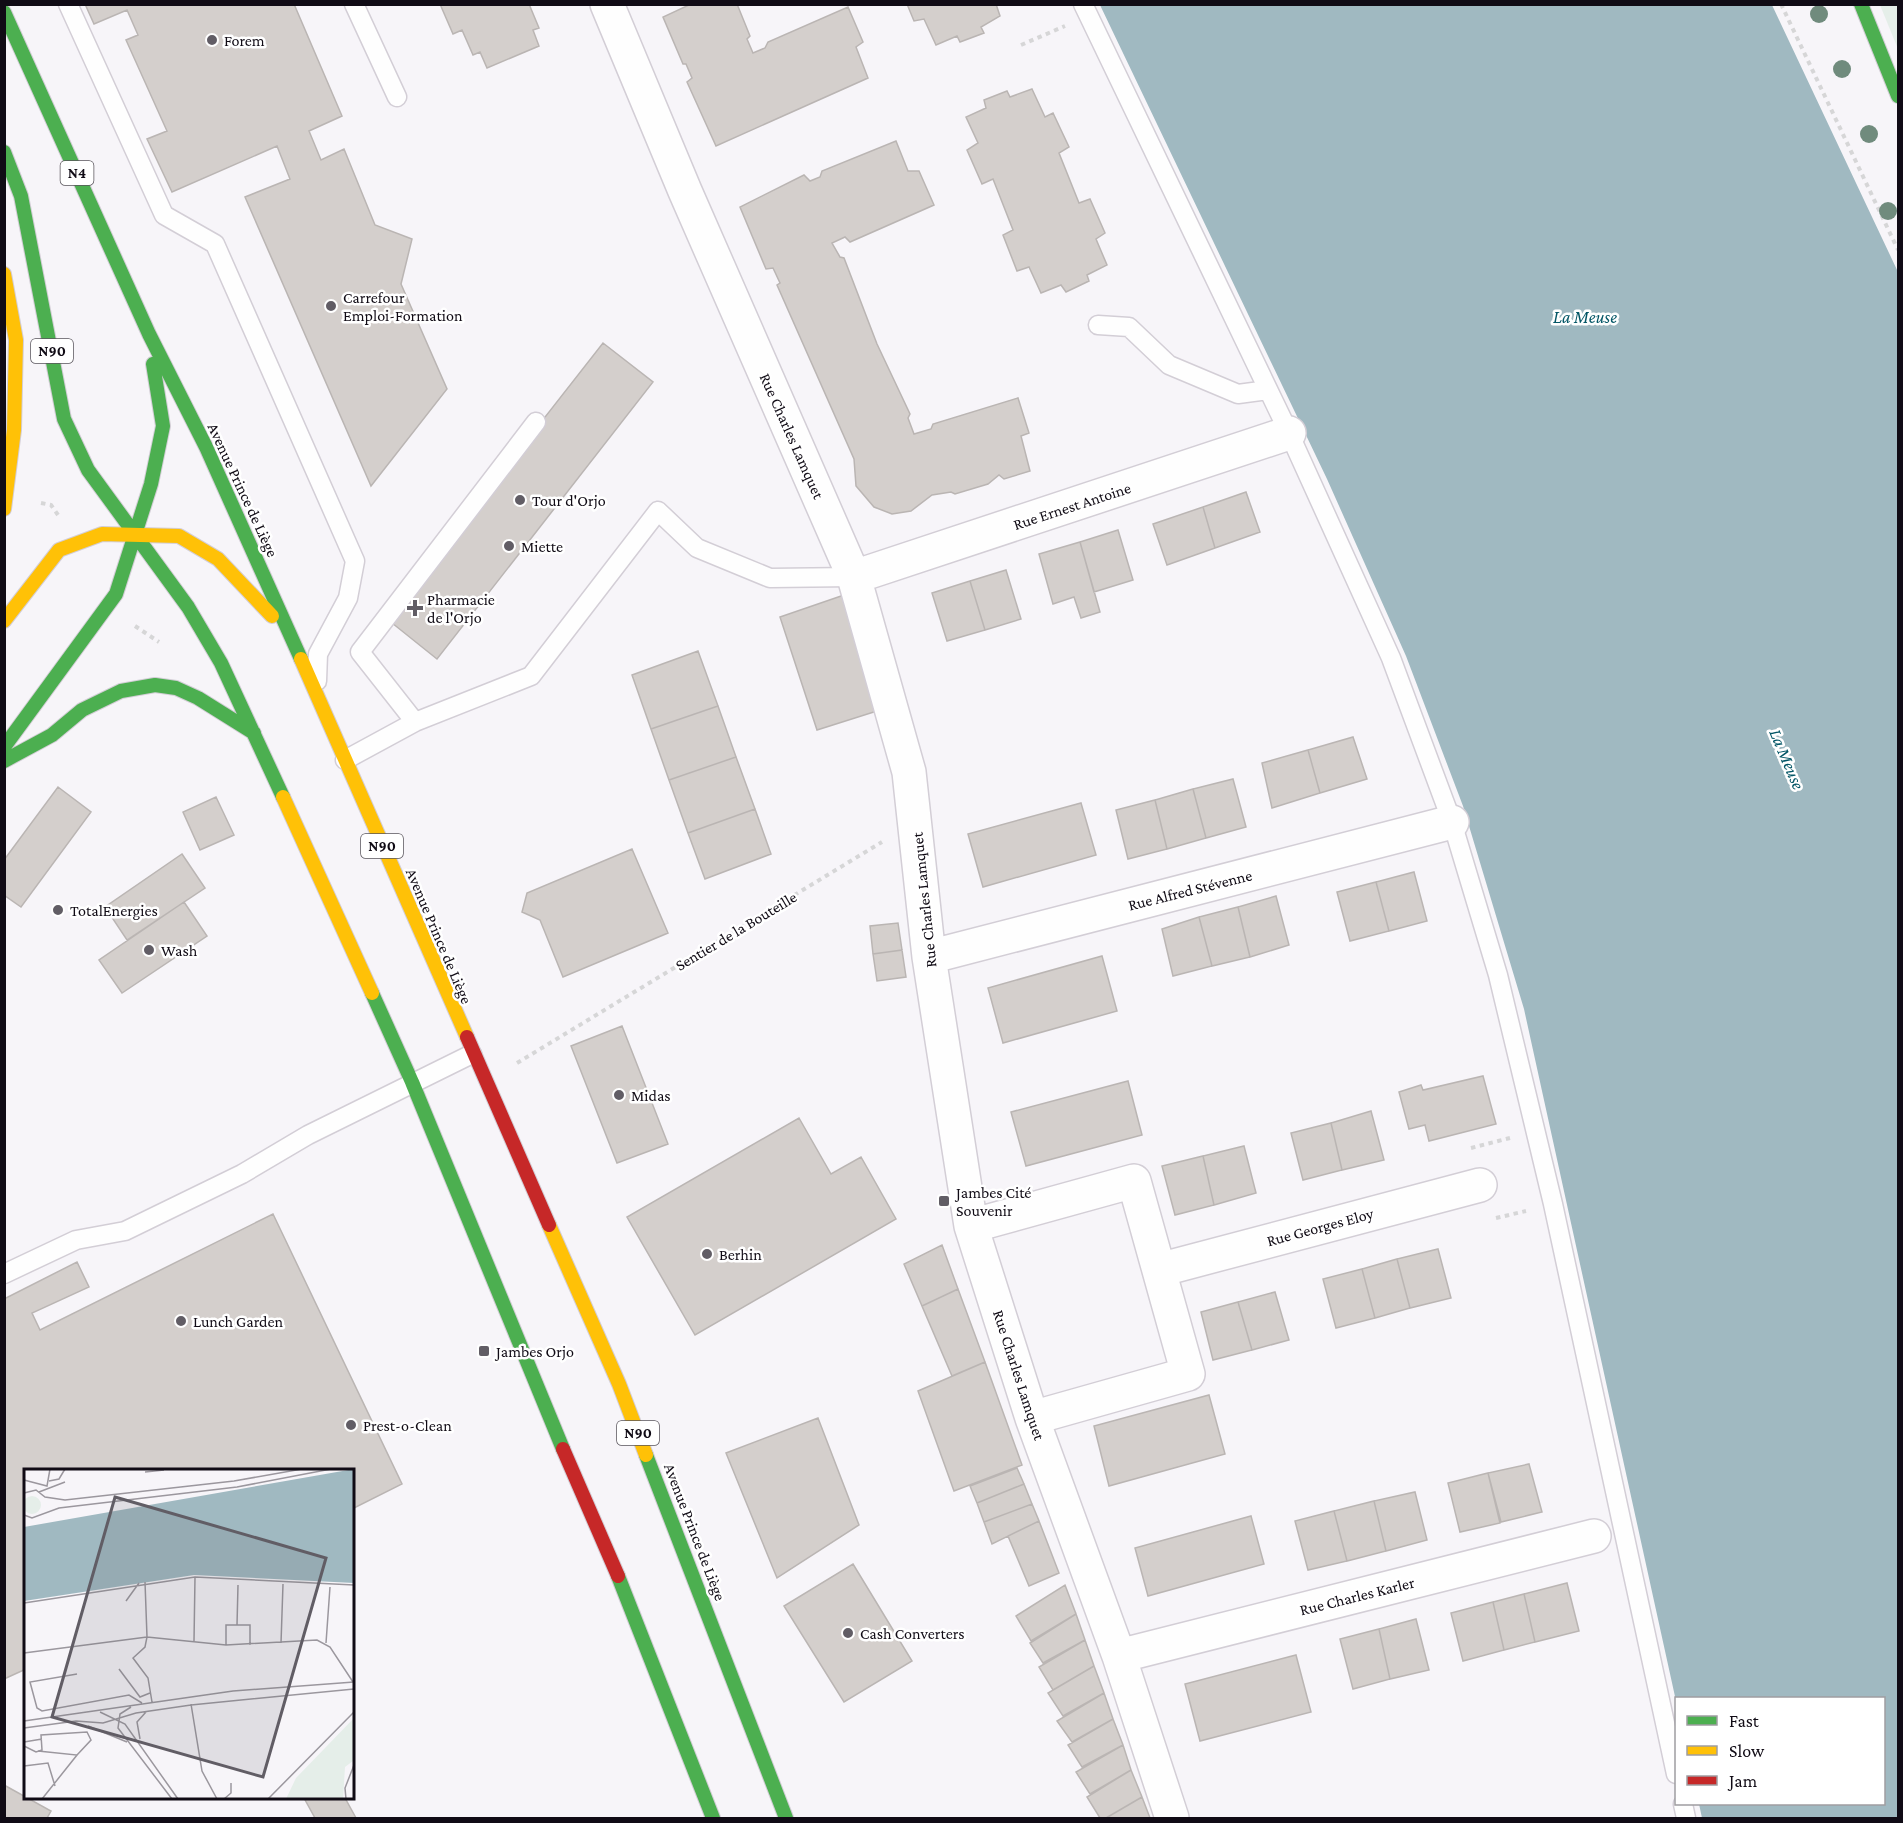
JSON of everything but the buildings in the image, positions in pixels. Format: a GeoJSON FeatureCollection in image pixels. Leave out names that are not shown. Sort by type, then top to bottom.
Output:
{"type":"FeatureCollection","features":[{"type":"Feature","properties":{"kind":"main road"},"geometry":{"type":"LineString","coordinates":[[1861,4],[1899,96]]}},
{"type":"Feature","properties":{"kind":"main road","name":"Avenue Prince de Liège"},"geometry":{"type":"LineString","coordinates":[[4,12],[149,334],[206,447],[619,1384],[786,1818]]}},
{"type":"Feature","properties":{"kind":"main road","name":"N90"},"geometry":{"type":"LineString","coordinates":[[4,152],[21,196],[64,419],[88,470],[188,607],[221,663],[254,733],[412,1082],[550,1418],[614,1566],[713,1818]]}},
{"type":"Feature","properties":{"kind":"main road"},"geometry":{"type":"LineString","coordinates":[[4,274],[16,340],[14,430],[4,509]]}},
{"type":"Feature","properties":{"kind":"main road","name":"N4"},"geometry":{"type":"LineString","coordinates":[[4,747],[116,594],[151,484],[163,426],[149,334]]}},
{"type":"Feature","properties":{"kind":"main road"},"geometry":{"type":"LineString","coordinates":[[4,621],[59,549],[102,534],[179,536],[218,559],[241,581],[291,638]]}},
{"type":"Feature","properties":{"kind":"main road"},"geometry":{"type":"LineString","coordinates":[[4,761],[52,735],[82,710],[122,691],[155,685],[176,688],[198,698],[254,733]]}},
{"type":"Feature","properties":{"kind":"street","name":"Rue Charles Lamquet"},"geometry":{"type":"LineString","coordinates":[[608,4],[685,191],[854,577],[909,772],[928,957],[971,1226],[1032,1418],[1119,1656],[1172,1818]]}},
{"type":"Feature","properties":{"kind":"street","name":"Rue Ernest Antoine"},"geometry":{"type":"LineString","coordinates":[[854,577],[1289,433]]}},
{"type":"Feature","properties":{"kind":"street","name":"Rue Alfred Stévenne"},"geometry":{"type":"LineString","coordinates":[[928,957],[1452,822]]}},
{"type":"Feature","properties":{"kind":"street"},"geometry":{"type":"LineString","coordinates":[[971,1226],[1134,1181],[1188,1374],[1032,1418]]}},
{"type":"Feature","properties":{"kind":"street","name":"Rue Georges Eloy"},"geometry":{"type":"LineString","coordinates":[[1159,1270],[1480,1185]]}},
{"type":"Feature","properties":{"kind":"street","name":"Rue Charles Karler"},"geometry":{"type":"LineString","coordinates":[[1119,1656],[1594,1536]]}},
{"type":"Feature","properties":{"kind":"lane"},"geometry":{"type":"LineString","coordinates":[[68,4],[164,215],[216,243],[356,561],[348,598],[318,654],[317,698]]}},
{"type":"Feature","properties":{"kind":"lane"},"geometry":{"type":"LineString","coordinates":[[354,4],[397,97]]}},
{"type":"Feature","properties":{"kind":"lane"},"geometry":{"type":"LineString","coordinates":[[1083,4],[1289,433],[1391,658],[1452,822],[1498,975],[1551,1194],[1675,1765]]}},
{"type":"Feature","properties":{"kind":"lane"},"geometry":{"type":"LineString","coordinates":[[1098,326],[1129,327],[1169,365],[1238,394],[1268,390]]}},
{"type":"Feature","properties":{"kind":"lane"},"geometry":{"type":"LineString","coordinates":[[415,722],[360,652],[536,422]]}},
{"type":"Feature","properties":{"kind":"lane"},"geometry":{"type":"LineString","coordinates":[[345,760],[415,722],[531,676],[658,511],[697,548],[770,578],[854,577]]}},
{"type":"Feature","properties":{"kind":"lane"},"geometry":{"type":"LineString","coordinates":[[4,1274],[75,1240],[125,1231],[242,1174],[308,1135],[472,1054]]}},
{"type":"Feature","properties":{"kind":"path"},"geometry":{"type":"LineString","coordinates":[[1781,4],[1899,250]]}},
{"type":"Feature","properties":{"kind":"path"},"geometry":{"type":"LineString","coordinates":[[1022,45],[1065,26]]}},
{"type":"Feature","properties":{"kind":"path"},"geometry":{"type":"LineString","coordinates":[[30,502],[51,505],[65,524]]}},
{"type":"Feature","properties":{"kind":"path"},"geometry":{"type":"LineString","coordinates":[[129,622],[159,642]]}},
{"type":"Feature","properties":{"kind":"path","name":"Sentier de la Bouteille"},"geometry":{"type":"LineString","coordinates":[[519,1064],[915,821]]}},
{"type":"Feature","properties":{"kind":"shaded area"},"geometry":{"type":"Polygon","coordinates":[[[1880,5],[1898,5],[1898,49],[1880,5]]]}},
{"type":"Feature","properties":{"kind":"water","name":"La Meuse"},"geometry":{"type":"Polygon","coordinates":[[[1100,5],[1772,5],[1898,272],[1898,1818],[1702,1818],[1699,1805],[1885,1805],[1885,1697],[1675,1697],[1524,1009],[1463,806],[1406,656],[1327,479],[1100,5]]]}},
{"type":"Feature","properties":{"kind":"traffic: fast"},"geometry":{"type":"LineString","coordinates":[[1861,4],[1898,96]]}},
{"type":"Feature","properties":{"kind":"traffic: fast"},"geometry":{"type":"LineString","coordinates":[[4,12],[149,334],[206,447],[301,659]]}},
{"type":"Feature","properties":{"kind":"traffic: fast"},"geometry":{"type":"LineString","coordinates":[[4,152],[21,196],[64,419],[88,470],[188,607],[221,663],[283,797]]}},
{"type":"Feature","properties":{"kind":"traffic: fast"},"geometry":{"type":"LineString","coordinates":[[4,747],[116,594],[151,484],[163,426],[153,364]]}},
{"type":"Feature","properties":{"kind":"traffic: fast"},"geometry":{"type":"LineString","coordinates":[[4,761],[52,735],[82,710],[121,691],[155,685],[176,688],[198,698],[254,733]]}},
{"type":"Feature","properties":{"kind":"traffic: fast"},"geometry":{"type":"LineString","coordinates":[[372,993],[412,1082],[563,1449]]}},
{"type":"Feature","properties":{"kind":"traffic: fast"},"geometry":{"type":"LineString","coordinates":[[646,1455],[786,1818]]}},
{"type":"Feature","properties":{"kind":"traffic: fast"},"geometry":{"type":"LineString","coordinates":[[618,1576],[713,1818]]}},
{"type":"Feature","properties":{"kind":"traffic: slow"},"geometry":{"type":"LineString","coordinates":[[4,274],[16,340],[14,430],[4,509]]}},
{"type":"Feature","properties":{"kind":"traffic: slow"},"geometry":{"type":"LineString","coordinates":[[4,621],[59,550],[102,534],[179,536],[218,559],[272,616]]}},
{"type":"Feature","properties":{"kind":"traffic: slow"},"geometry":{"type":"LineString","coordinates":[[301,659],[467,1037]]}},
{"type":"Feature","properties":{"kind":"traffic: slow"},"geometry":{"type":"LineString","coordinates":[[283,797],[372,993]]}},
{"type":"Feature","properties":{"kind":"traffic: slow"},"geometry":{"type":"LineString","coordinates":[[549,1225],[619,1384],[646,1455]]}},
{"type":"Feature","properties":{"kind":"traffic: jam"},"geometry":{"type":"LineString","coordinates":[[467,1037],[549,1225]]}},
{"type":"Feature","properties":{"kind":"traffic: jam"},"geometry":{"type":"LineString","coordinates":[[563,1449],[618,1576]]}},
{"type":"Feature","properties":{"kind":"place","name":"Forem"},"geometry":{"type":"Point","coordinates":[212,40]}},
{"type":"Feature","properties":{"kind":"place","name":"Carrefour Emploi-Formation"},"geometry":{"type":"Point","coordinates":[331,306]}},
{"type":"Feature","properties":{"kind":"place","name":"Tour d'Orjo"},"geometry":{"type":"Point","coordinates":[520,500]}},
{"type":"Feature","properties":{"kind":"place","name":"Miette"},"geometry":{"type":"Point","coordinates":[509,546]}},
{"type":"Feature","properties":{"kind":"place","name":"Pharmacie de l'Orjo"},"geometry":{"type":"Point","coordinates":[415,608]}},
{"type":"Feature","properties":{"kind":"place","name":"TotalEnergies"},"geometry":{"type":"Point","coordinates":[58,910]}},
{"type":"Feature","properties":{"kind":"place","name":"Wash"},"geometry":{"type":"Point","coordinates":[149,950]}},
{"type":"Feature","properties":{"kind":"place","name":"Midas"},"geometry":{"type":"Point","coordinates":[619,1095]}},
{"type":"Feature","properties":{"kind":"place","name":"Jambes Cité Souvenir"},"geometry":{"type":"Point","coordinates":[944,1201]}},
{"type":"Feature","properties":{"kind":"place","name":"Berhin"},"geometry":{"type":"Point","coordinates":[707,1254]}},
{"type":"Feature","properties":{"kind":"place","name":"Lunch Garden"},"geometry":{"type":"Point","coordinates":[181,1321]}},
{"type":"Feature","properties":{"kind":"place","name":"Jambes Orjo"},"geometry":{"type":"Point","coordinates":[484,1351]}},
{"type":"Feature","properties":{"kind":"place","name":"Prest-o-Clean"},"geometry":{"type":"Point","coordinates":[351,1425]}},
{"type":"Feature","properties":{"kind":"place","name":"Cash Converters"},"geometry":{"type":"Point","coordinates":[848,1633]}}]}
